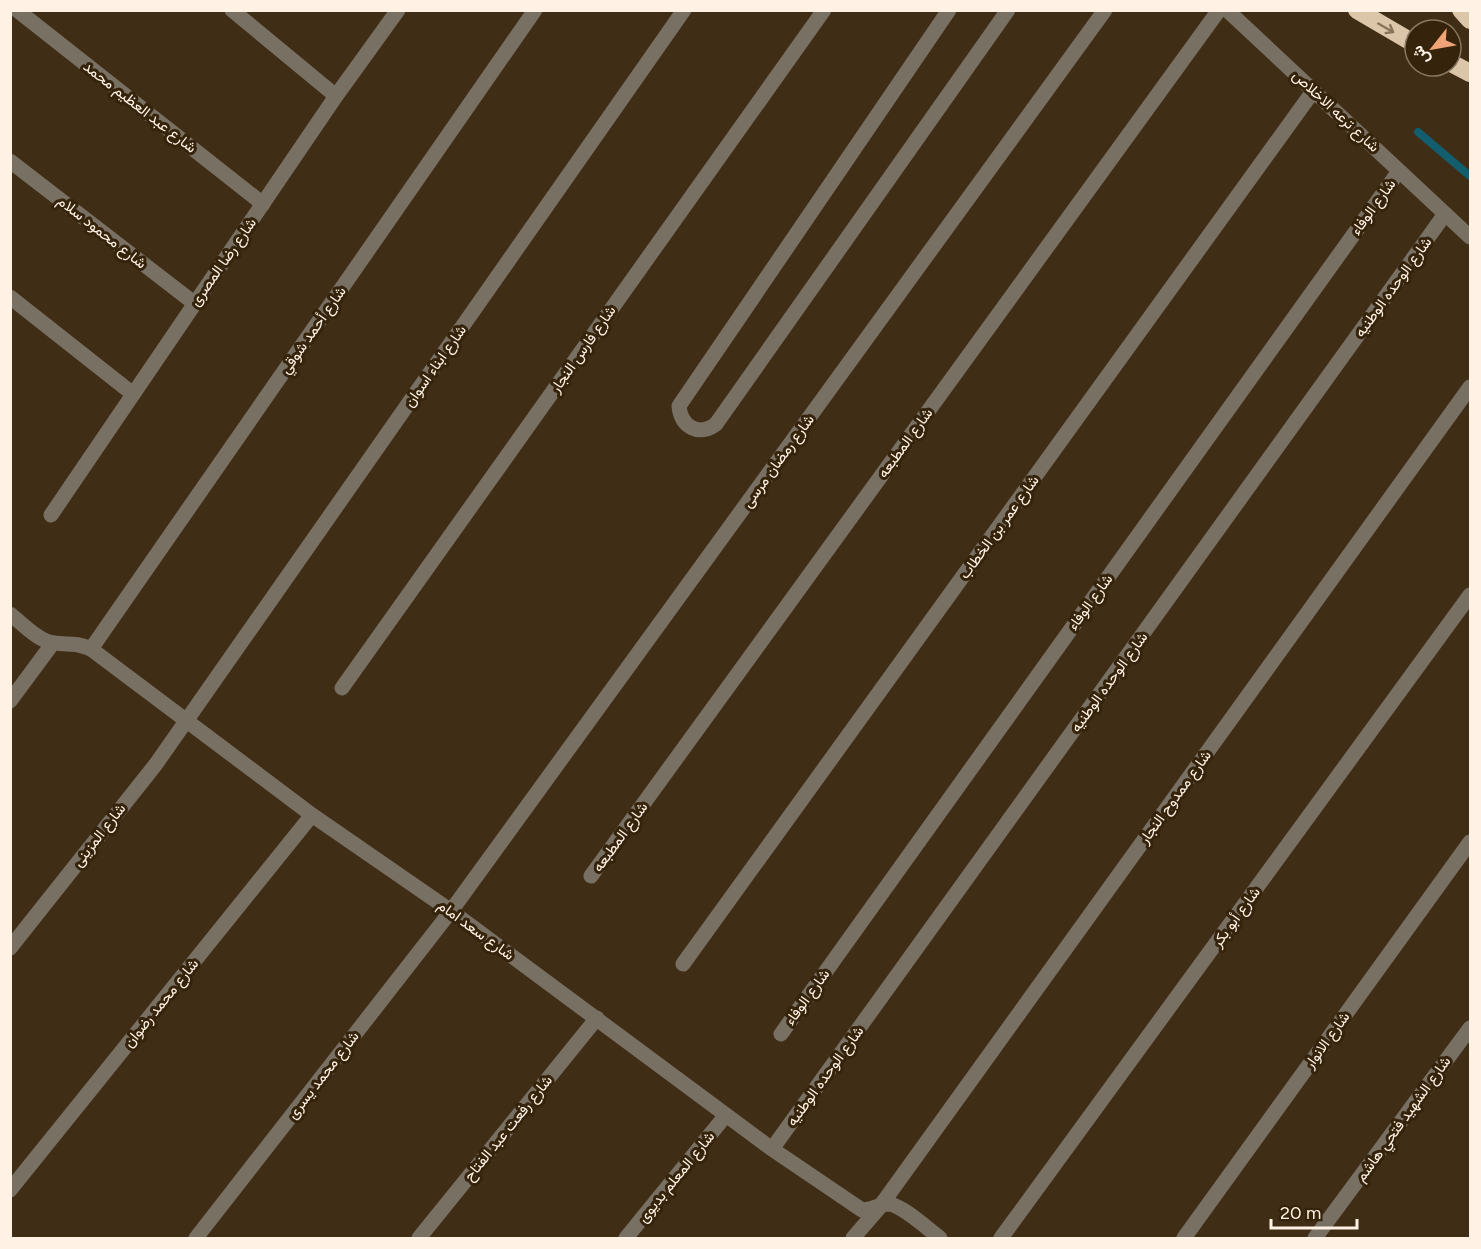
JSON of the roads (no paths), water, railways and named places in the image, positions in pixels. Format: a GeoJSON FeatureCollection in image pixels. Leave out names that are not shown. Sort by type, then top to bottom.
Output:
{"type":"FeatureCollection","features":[{"type":"Feature","properties":{"kind":"highway"},"geometry":{"type":"LineString","coordinates":[[1356,10],[1403,37]]}},
{"type":"Feature","properties":{"kind":"highway"},"geometry":{"type":"LineString","coordinates":[[1461,10],[1470,20]]}},
{"type":"Feature","properties":{"kind":"street","name":"شارع عبد العظيم محمد"},"geometry":{"type":"LineString","coordinates":[[18,10],[263,204]]}},
{"type":"Feature","properties":{"kind":"street"},"geometry":{"type":"LineString","coordinates":[[232,10],[336,96]]}},
{"type":"Feature","properties":{"kind":"street","name":"شارع رضا المصرى"},"geometry":{"type":"LineString","coordinates":[[51,515],[336,96],[398,10]]}},
{"type":"Feature","properties":{"kind":"street","name":"شارع أحمد شوقي"},"geometry":{"type":"LineString","coordinates":[[91,649],[535,10]]}},
{"type":"Feature","properties":{"kind":"street","name":"شارع ابناء اسوان"},"geometry":{"type":"LineString","coordinates":[[185,721],[684,10]]}},
{"type":"Feature","properties":{"kind":"street","name":"شارع فارس النجار"},"geometry":{"type":"LineString","coordinates":[[342,688],[824,10]]}},
{"type":"Feature","properties":{"kind":"street"},"geometry":{"type":"LineString","coordinates":[[949,10],[679,406],[683,421],[691,428],[704,430],[716,424],[1008,10]]}},
{"type":"Feature","properties":{"kind":"street","name":"شارع رمضان مرسى"},"geometry":{"type":"LineString","coordinates":[[451,911],[1104,10]]}},
{"type":"Feature","properties":{"kind":"street","name":"شارع المطبعه"},"geometry":{"type":"LineString","coordinates":[[591,876],[1219,10]]}},
{"type":"Feature","properties":{"kind":"street","name":"شارع ترعه الاخلاص"},"geometry":{"type":"LineString","coordinates":[[1227,10],[1470,237]]}},
{"type":"Feature","properties":{"kind":"street","name":"شارع عمر بن الخطاب"},"geometry":{"type":"LineString","coordinates":[[683,964],[1314,90]]}},
{"type":"Feature","properties":{"kind":"street","name":"شارع محمود سلام"},"geometry":{"type":"LineString","coordinates":[[10,161],[194,303]]}},
{"type":"Feature","properties":{"kind":"street","name":"شارع الوفاء"},"geometry":{"type":"LineString","coordinates":[[781,1034],[1399,171]]}},
{"type":"Feature","properties":{"kind":"street","name":"شارع الوحده الوطنيه"},"geometry":{"type":"LineString","coordinates":[[772,1149],[1445,214]]}},
{"type":"Feature","properties":{"kind":"street"},"geometry":{"type":"LineString","coordinates":[[10,297],[134,394]]}},
{"type":"Feature","properties":{"kind":"street","name":"شارع ممدوح النجار"},"geometry":{"type":"LineString","coordinates":[[854,1239],[879,1208],[1470,387]]}},
{"type":"Feature","properties":{"kind":"street","name":"شارع أبو بكر"},"geometry":{"type":"LineString","coordinates":[[1001,1239],[1470,595]]}},
{"type":"Feature","properties":{"kind":"street","name":"شارع سعد امام"},"geometry":{"type":"LineString","coordinates":[[10,614],[41,638],[53,643],[68,642],[91,649],[312,815],[451,911],[772,1149],[862,1209],[879,1208],[886,1204],[897,1206],[940,1239]]}},
{"type":"Feature","properties":{"kind":"street"},"geometry":{"type":"LineString","coordinates":[[10,701],[53,643]]}},
{"type":"Feature","properties":{"kind":"street","name":"شارع المزينى"},"geometry":{"type":"LineString","coordinates":[[10,948],[156,764],[185,721]]}},
{"type":"Feature","properties":{"kind":"street","name":"شارع محمد رضوان"},"geometry":{"type":"LineString","coordinates":[[10,1190],[312,815]]}},
{"type":"Feature","properties":{"kind":"street","name":"شارع الانوار"},"geometry":{"type":"LineString","coordinates":[[1184,1239],[1470,842]]}},
{"type":"Feature","properties":{"kind":"street","name":"شارع محمد يسرى"},"geometry":{"type":"LineString","coordinates":[[196,1239],[451,911]]}},
{"type":"Feature","properties":{"kind":"street","name":"شارع رفعت عبد الفتاح"},"geometry":{"type":"LineString","coordinates":[[419,1239],[597,1018]]}},
{"type":"Feature","properties":{"kind":"street","name":"شارع الشهيد فتحي هاشم"},"geometry":{"type":"LineString","coordinates":[[1315,1239],[1470,1028]]}},
{"type":"Feature","properties":{"kind":"street","name":"شارع المعلم بديوى"},"geometry":{"type":"LineString","coordinates":[[626,1239],[726,1115]]}},
{"type":"Feature","properties":{"kind":"waterway"},"geometry":{"type":"LineString","coordinates":[[1418,132],[1470,176]]}}]}
